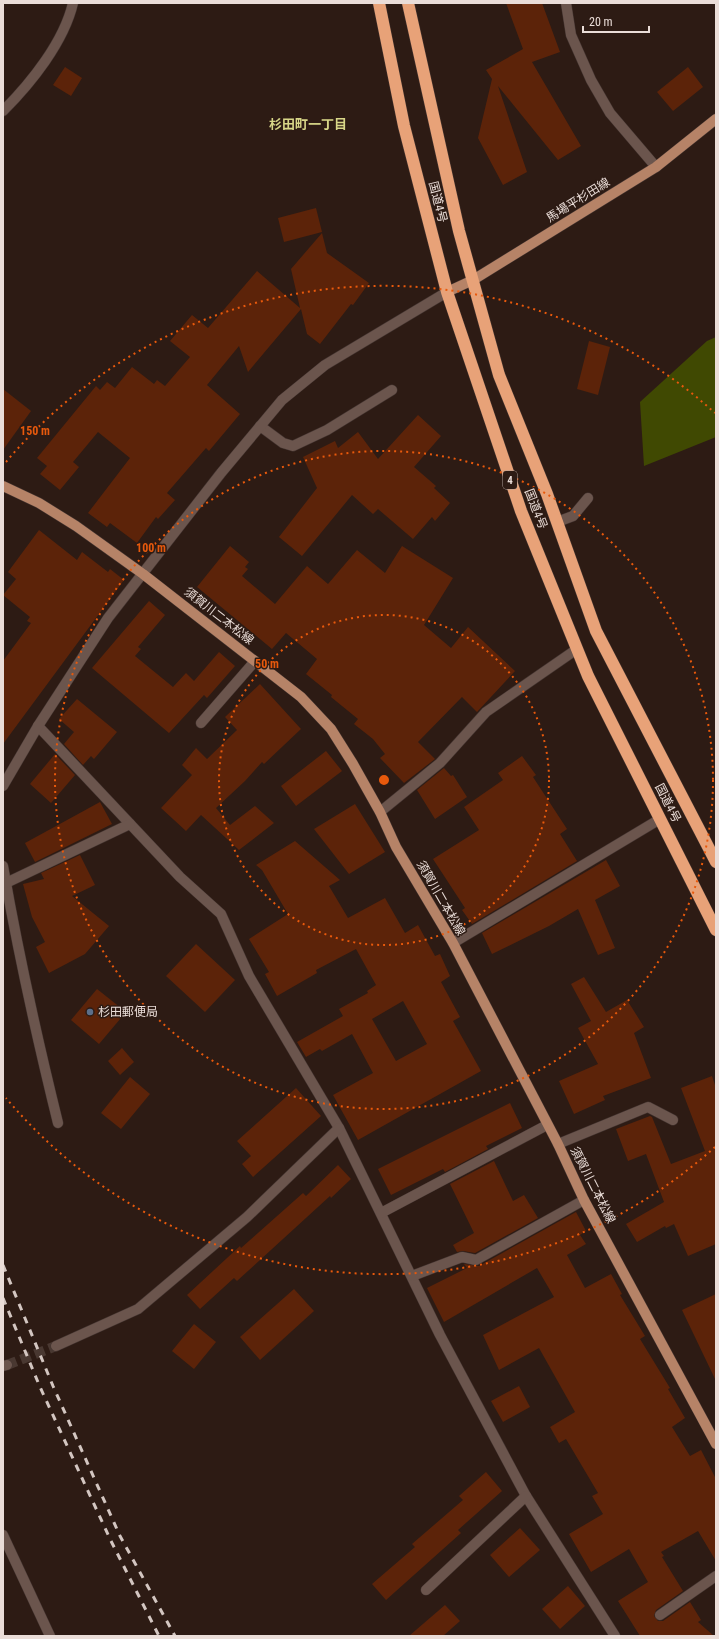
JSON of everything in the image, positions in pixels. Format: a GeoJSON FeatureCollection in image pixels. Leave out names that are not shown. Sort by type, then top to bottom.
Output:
{"type":"FeatureCollection","features":[{"type":"Feature","properties":{"kind":"highway","name":"国道4号"},"geometry":{"type":"LineString","coordinates":[[379,3],[404,126],[447,292],[521,511],[588,676],[716,930]]}},
{"type":"Feature","properties":{"kind":"highway","name":"国道4号"},"geometry":{"type":"LineString","coordinates":[[408,3],[457,223],[499,375],[557,522],[596,631],[716,862]]}},
{"type":"Feature","properties":{"kind":"main road","name":"馬場平杉田線"},"geometry":{"type":"LineString","coordinates":[[447,292],[473,280],[656,167],[716,118]]}},
{"type":"Feature","properties":{"kind":"main road","name":"須賀川二本松線"},"geometry":{"type":"LineString","coordinates":[[3,486],[39,503],[76,526],[143,574],[301,697],[331,729],[353,764],[380,812],[396,847],[452,944],[558,1144],[584,1200],[716,1444]]}},
{"type":"Feature","properties":{"kind":"street"},"geometry":{"type":"LineString","coordinates":[[3,111],[17,97],[46,61],[70,15],[73,3]]}},
{"type":"Feature","properties":{"kind":"street"},"geometry":{"type":"LineString","coordinates":[[566,3],[571,35],[591,80],[610,113],[656,167]]}},
{"type":"Feature","properties":{"kind":"street"},"geometry":{"type":"LineString","coordinates":[[3,786],[38,726],[108,618],[221,473],[282,400],[325,365],[447,292]]}},
{"type":"Feature","properties":{"kind":"street"},"geometry":{"type":"LineString","coordinates":[[260,426],[283,443],[293,446],[327,430],[392,390]]}},
{"type":"Feature","properties":{"kind":"street"},"geometry":{"type":"LineString","coordinates":[[557,522],[573,516],[588,498]]}},
{"type":"Feature","properties":{"kind":"street"},"geometry":{"type":"LineString","coordinates":[[380,812],[440,763],[486,712],[577,649]]}},
{"type":"Feature","properties":{"kind":"street"},"geometry":{"type":"LineString","coordinates":[[201,724],[255,661]]}},
{"type":"Feature","properties":{"kind":"street"},"geometry":{"type":"LineString","coordinates":[[38,726],[180,876],[220,914],[249,976],[339,1128],[440,1335],[526,1496],[613,1635]]}},
{"type":"Feature","properties":{"kind":"street"},"geometry":{"type":"LineString","coordinates":[[452,944],[660,819]]}},
{"type":"Feature","properties":{"kind":"street"},"geometry":{"type":"LineString","coordinates":[[6,883],[130,824]]}},
{"type":"Feature","properties":{"kind":"street"},"geometry":{"type":"LineString","coordinates":[[3,866],[32,1017],[58,1123]]}},
{"type":"Feature","properties":{"kind":"street"},"geometry":{"type":"LineString","coordinates":[[558,1144],[648,1107],[673,1120]]}},
{"type":"Feature","properties":{"kind":"street"},"geometry":{"type":"LineString","coordinates":[[381,1213],[547,1125]]}},
{"type":"Feature","properties":{"kind":"street"},"geometry":{"type":"LineString","coordinates":[[56,1346],[138,1309],[247,1216],[339,1128]]}},
{"type":"Feature","properties":{"kind":"street"},"geometry":{"type":"LineString","coordinates":[[412,1276],[462,1258],[476,1260],[584,1200]]}},
{"type":"Feature","properties":{"kind":"street"},"geometry":{"type":"LineString","coordinates":[[426,1590],[526,1496]]}},
{"type":"Feature","properties":{"kind":"street"},"geometry":{"type":"LineString","coordinates":[[3,1535],[50,1636]]}},
{"type":"Feature","properties":{"kind":"street"},"geometry":{"type":"LineString","coordinates":[[660,1615],[716,1576]]}},
{"type":"Feature","properties":{"kind":"green space"},"geometry":{"type":"Polygon","coordinates":[[[716,337],[716,437],[644,466],[640,402],[707,341],[716,337]]]}},
{"type":"Feature","properties":{"kind":"building"},"geometry":{"type":"Polygon","coordinates":[[[506,3],[542,3],[560,52],[532,62],[581,146],[558,160],[498,86],[527,172],[503,185],[478,138],[492,79],[486,70],[523,49],[506,3]]]}},
{"type":"Feature","properties":{"kind":"building"},"geometry":{"type":"Polygon","coordinates":[[[65,67],[82,78],[71,96],[53,85],[65,67]]]}},
{"type":"Feature","properties":{"kind":"building"},"geometry":{"type":"Polygon","coordinates":[[[688,67],[703,87],[673,111],[657,92],[688,67]]]}},
{"type":"Feature","properties":{"kind":"building"},"geometry":{"type":"Polygon","coordinates":[[[316,208],[322,232],[284,242],[278,218],[316,208]]]}},
{"type":"Feature","properties":{"kind":"building"},"geometry":{"type":"Polygon","coordinates":[[[322,233],[327,253],[369,283],[353,305],[351,304],[320,344],[307,334],[301,309],[248,372],[239,346],[207,385],[240,414],[209,451],[206,448],[167,493],[175,500],[158,519],[156,517],[137,543],[110,523],[107,527],[88,513],[130,458],[98,432],[73,462],[79,467],[60,490],[40,474],[47,466],[37,458],[96,386],[100,390],[107,382],[115,388],[132,367],[154,384],[157,380],[165,386],[190,357],[170,341],[192,315],[208,328],[257,271],[300,308],[291,269],[322,233]]]}},
{"type":"Feature","properties":{"kind":"building"},"geometry":{"type":"Polygon","coordinates":[[[589,341],[610,347],[598,395],[577,389],[589,341]]]}},
{"type":"Feature","properties":{"kind":"building"},"geometry":{"type":"Polygon","coordinates":[[[3,389],[31,411],[3,450],[3,389]]]}},
{"type":"Feature","properties":{"kind":"building"},"geometry":{"type":"Polygon","coordinates":[[[418,415],[441,436],[414,467],[436,486],[434,488],[450,503],[435,521],[432,517],[413,539],[378,509],[373,514],[352,495],[302,556],[279,537],[317,488],[303,457],[335,441],[338,448],[358,432],[378,459],[418,415]]]}},
{"type":"Feature","properties":{"kind":"building"},"geometry":{"type":"Polygon","coordinates":[[[39,530],[77,560],[82,552],[108,572],[110,569],[124,580],[3,744],[3,661],[31,623],[27,621],[30,617],[3,595],[16,579],[8,572],[39,530]]]}},
{"type":"Feature","properties":{"kind":"building"},"geometry":{"type":"Polygon","coordinates":[[[230,546],[249,562],[245,567],[248,569],[242,576],[275,604],[307,566],[328,584],[357,550],[385,573],[402,546],[453,578],[424,625],[451,648],[468,627],[515,671],[477,712],[462,697],[418,742],[435,759],[404,783],[380,758],[385,754],[373,739],[354,724],[358,719],[306,674],[317,659],[286,633],[272,649],[197,587],[230,546]]]}},
{"type":"Feature","properties":{"kind":"building"},"geometry":{"type":"Polygon","coordinates":[[[149,601],[165,615],[138,647],[141,649],[135,656],[173,687],[186,673],[194,681],[219,652],[235,666],[207,698],[204,695],[169,733],[92,668],[149,601]]]}},
{"type":"Feature","properties":{"kind":"building"},"geometry":{"type":"Polygon","coordinates":[[[260,684],[301,729],[264,764],[262,762],[245,781],[216,808],[230,825],[255,806],[274,823],[239,850],[201,815],[186,831],[161,808],[192,775],[182,765],[196,748],[207,759],[237,730],[225,717],[260,684]]]}},
{"type":"Feature","properties":{"kind":"building"},"geometry":{"type":"Polygon","coordinates":[[[77,699],[117,732],[94,759],[91,756],[83,765],[64,744],[74,732],[59,719],[77,699]]]}},
{"type":"Feature","properties":{"kind":"building"},"geometry":{"type":"Polygon","coordinates":[[[326,751],[342,771],[296,806],[281,786],[326,751]]]}},
{"type":"Feature","properties":{"kind":"building"},"geometry":{"type":"Polygon","coordinates":[[[55,754],[75,775],[51,803],[30,784],[55,754]]]}},
{"type":"Feature","properties":{"kind":"building"},"geometry":{"type":"Polygon","coordinates":[[[522,756],[536,775],[533,777],[567,829],[560,834],[577,861],[472,924],[462,910],[465,908],[433,859],[479,830],[464,807],[503,780],[498,773],[522,756]]]}},
{"type":"Feature","properties":{"kind":"building"},"geometry":{"type":"Polygon","coordinates":[[[444,768],[451,776],[453,775],[467,797],[435,819],[417,790],[444,768]]]}},
{"type":"Feature","properties":{"kind":"building"},"geometry":{"type":"Polygon","coordinates":[[[100,802],[112,824],[35,862],[25,843],[100,802]]]}},
{"type":"Feature","properties":{"kind":"building"},"geometry":{"type":"Polygon","coordinates":[[[355,804],[385,852],[349,874],[314,829],[355,804]]]}},
{"type":"Feature","properties":{"kind":"building"},"geometry":{"type":"Polygon","coordinates":[[[295,841],[340,880],[329,886],[348,918],[385,898],[405,933],[418,925],[435,956],[440,954],[450,976],[441,982],[460,1017],[453,1021],[481,1071],[358,1140],[333,1095],[373,1073],[352,1034],[322,1051],[320,1049],[306,1057],[297,1042],[343,1016],[339,1009],[368,993],[367,991],[376,985],[356,949],[316,970],[317,973],[277,996],[265,974],[269,972],[249,939],[288,914],[262,870],[256,865],[295,841]],[[403,1001],[372,1019],[396,1061],[427,1044],[403,1001]]]}},
{"type":"Feature","properties":{"kind":"building"},"geometry":{"type":"Polygon","coordinates":[[[80,855],[95,885],[72,896],[109,926],[85,954],[49,973],[36,947],[45,942],[32,917],[23,884],[44,879],[41,873],[80,855]]]}},
{"type":"Feature","properties":{"kind":"building"},"geometry":{"type":"Polygon","coordinates":[[[606,860],[620,886],[595,900],[615,948],[598,955],[578,909],[549,926],[492,954],[482,933],[606,860]]]}},
{"type":"Feature","properties":{"kind":"building"},"geometry":{"type":"Polygon","coordinates":[[[196,944],[235,980],[205,1012],[166,976],[196,944]]]}},
{"type":"Feature","properties":{"kind":"building"},"geometry":{"type":"Polygon","coordinates":[[[584,977],[606,1012],[627,1000],[644,1027],[634,1033],[651,1078],[603,1096],[605,1100],[574,1114],[559,1081],[598,1064],[578,1028],[591,1021],[571,984],[584,977]]]}},
{"type":"Feature","properties":{"kind":"building"},"geometry":{"type":"Polygon","coordinates":[[[97,989],[126,1012],[99,1044],[71,1020],[97,989]]]}},
{"type":"Feature","properties":{"kind":"building"},"geometry":{"type":"Polygon","coordinates":[[[122,1048],[134,1062],[120,1075],[108,1061],[122,1048]]]}},
{"type":"Feature","properties":{"kind":"building"},"geometry":{"type":"Polygon","coordinates":[[[712,1076],[716,1088],[716,1244],[688,1256],[674,1224],[666,1228],[665,1226],[637,1242],[626,1224],[664,1202],[646,1154],[628,1161],[616,1129],[650,1116],[652,1117],[671,1164],[705,1151],[681,1088],[712,1076]]]}},
{"type":"Feature","properties":{"kind":"building"},"geometry":{"type":"Polygon","coordinates":[[[130,1077],[150,1094],[121,1129],[101,1113],[130,1077]]]}},
{"type":"Feature","properties":{"kind":"building"},"geometry":{"type":"Polygon","coordinates":[[[296,1088],[321,1116],[253,1177],[242,1164],[251,1156],[237,1141],[296,1088]]]}},
{"type":"Feature","properties":{"kind":"building"},"geometry":{"type":"Polygon","coordinates":[[[510,1103],[522,1128],[486,1146],[488,1149],[445,1172],[443,1169],[391,1195],[378,1169],[510,1103]]]}},
{"type":"Feature","properties":{"kind":"building"},"geometry":{"type":"Polygon","coordinates":[[[494,1161],[513,1201],[524,1195],[538,1218],[475,1253],[463,1251],[457,1252],[453,1245],[474,1233],[450,1184],[494,1161]]]}},
{"type":"Feature","properties":{"kind":"building"},"geometry":{"type":"Polygon","coordinates":[[[338,1165],[351,1179],[331,1198],[330,1196],[237,1281],[234,1278],[200,1309],[187,1295],[240,1246],[241,1248],[303,1193],[306,1196],[338,1165]]]}},
{"type":"Feature","properties":{"kind":"building"},"geometry":{"type":"Polygon","coordinates":[[[576,1212],[586,1231],[580,1235],[586,1244],[567,1255],[585,1288],[611,1274],[622,1294],[620,1295],[645,1336],[640,1339],[670,1388],[668,1389],[685,1418],[672,1427],[690,1456],[701,1450],[716,1479],[716,1561],[698,1531],[661,1552],[664,1556],[662,1557],[683,1591],[656,1610],[654,1616],[658,1621],[663,1621],[690,1602],[701,1620],[698,1622],[714,1636],[640,1636],[618,1601],[648,1582],[629,1549],[591,1572],[569,1534],[603,1514],[592,1496],[598,1493],[566,1439],[559,1443],[550,1427],[575,1412],[539,1348],[499,1370],[483,1335],[554,1297],[537,1268],[444,1322],[427,1288],[467,1268],[464,1264],[479,1266],[576,1212]]]}},
{"type":"Feature","properties":{"kind":"building"},"geometry":{"type":"Polygon","coordinates":[[[294,1289],[314,1311],[260,1360],[240,1337],[294,1289]]]}},
{"type":"Feature","properties":{"kind":"building"},"geometry":{"type":"Polygon","coordinates":[[[716,1294],[716,1381],[682,1310],[716,1294]]]}},
{"type":"Feature","properties":{"kind":"building"},"geometry":{"type":"Polygon","coordinates":[[[194,1324],[216,1342],[194,1369],[172,1351],[194,1324]]]}},
{"type":"Feature","properties":{"kind":"building"},"geometry":{"type":"Polygon","coordinates":[[[519,1386],[530,1407],[503,1422],[491,1401],[519,1386]]]}},
{"type":"Feature","properties":{"kind":"building"},"geometry":{"type":"Polygon","coordinates":[[[486,1472],[502,1491],[458,1530],[461,1533],[386,1600],[372,1584],[415,1547],[412,1544],[463,1500],[459,1496],[486,1472]]]}},
{"type":"Feature","properties":{"kind":"building"},"geometry":{"type":"Polygon","coordinates":[[[520,1528],[540,1550],[509,1577],[490,1555],[520,1528]]]}},
{"type":"Feature","properties":{"kind":"building"},"geometry":{"type":"Polygon","coordinates":[[[568,1586],[585,1606],[560,1629],[542,1609],[568,1586]]]}},
{"type":"Feature","properties":{"kind":"building"},"geometry":{"type":"Polygon","coordinates":[[[445,1605],[460,1621],[443,1636],[409,1636],[445,1605]]]}},
{"type":"Feature","properties":{"kind":"tunnel"},"geometry":{"type":"LineString","coordinates":[[7,1365],[56,1346]]}},
{"type":"Feature","properties":{"kind":"railway"},"geometry":{"type":"LineString","coordinates":[[3,1265],[53,1386],[120,1536],[175,1636]]}},
{"type":"Feature","properties":{"kind":"railway"},"geometry":{"type":"LineString","coordinates":[[3,1298],[40,1387],[111,1541],[159,1636]]}},
{"type":"Feature","properties":{"kind":"place","name":"杉田郵便局"},"geometry":{"type":"Point","coordinates":[90,1012]}},
{"type":"Feature","properties":{"kind":"district","name":"杉田町一丁目"},"geometry":{"type":"Point","coordinates":[308,124]}}]}
